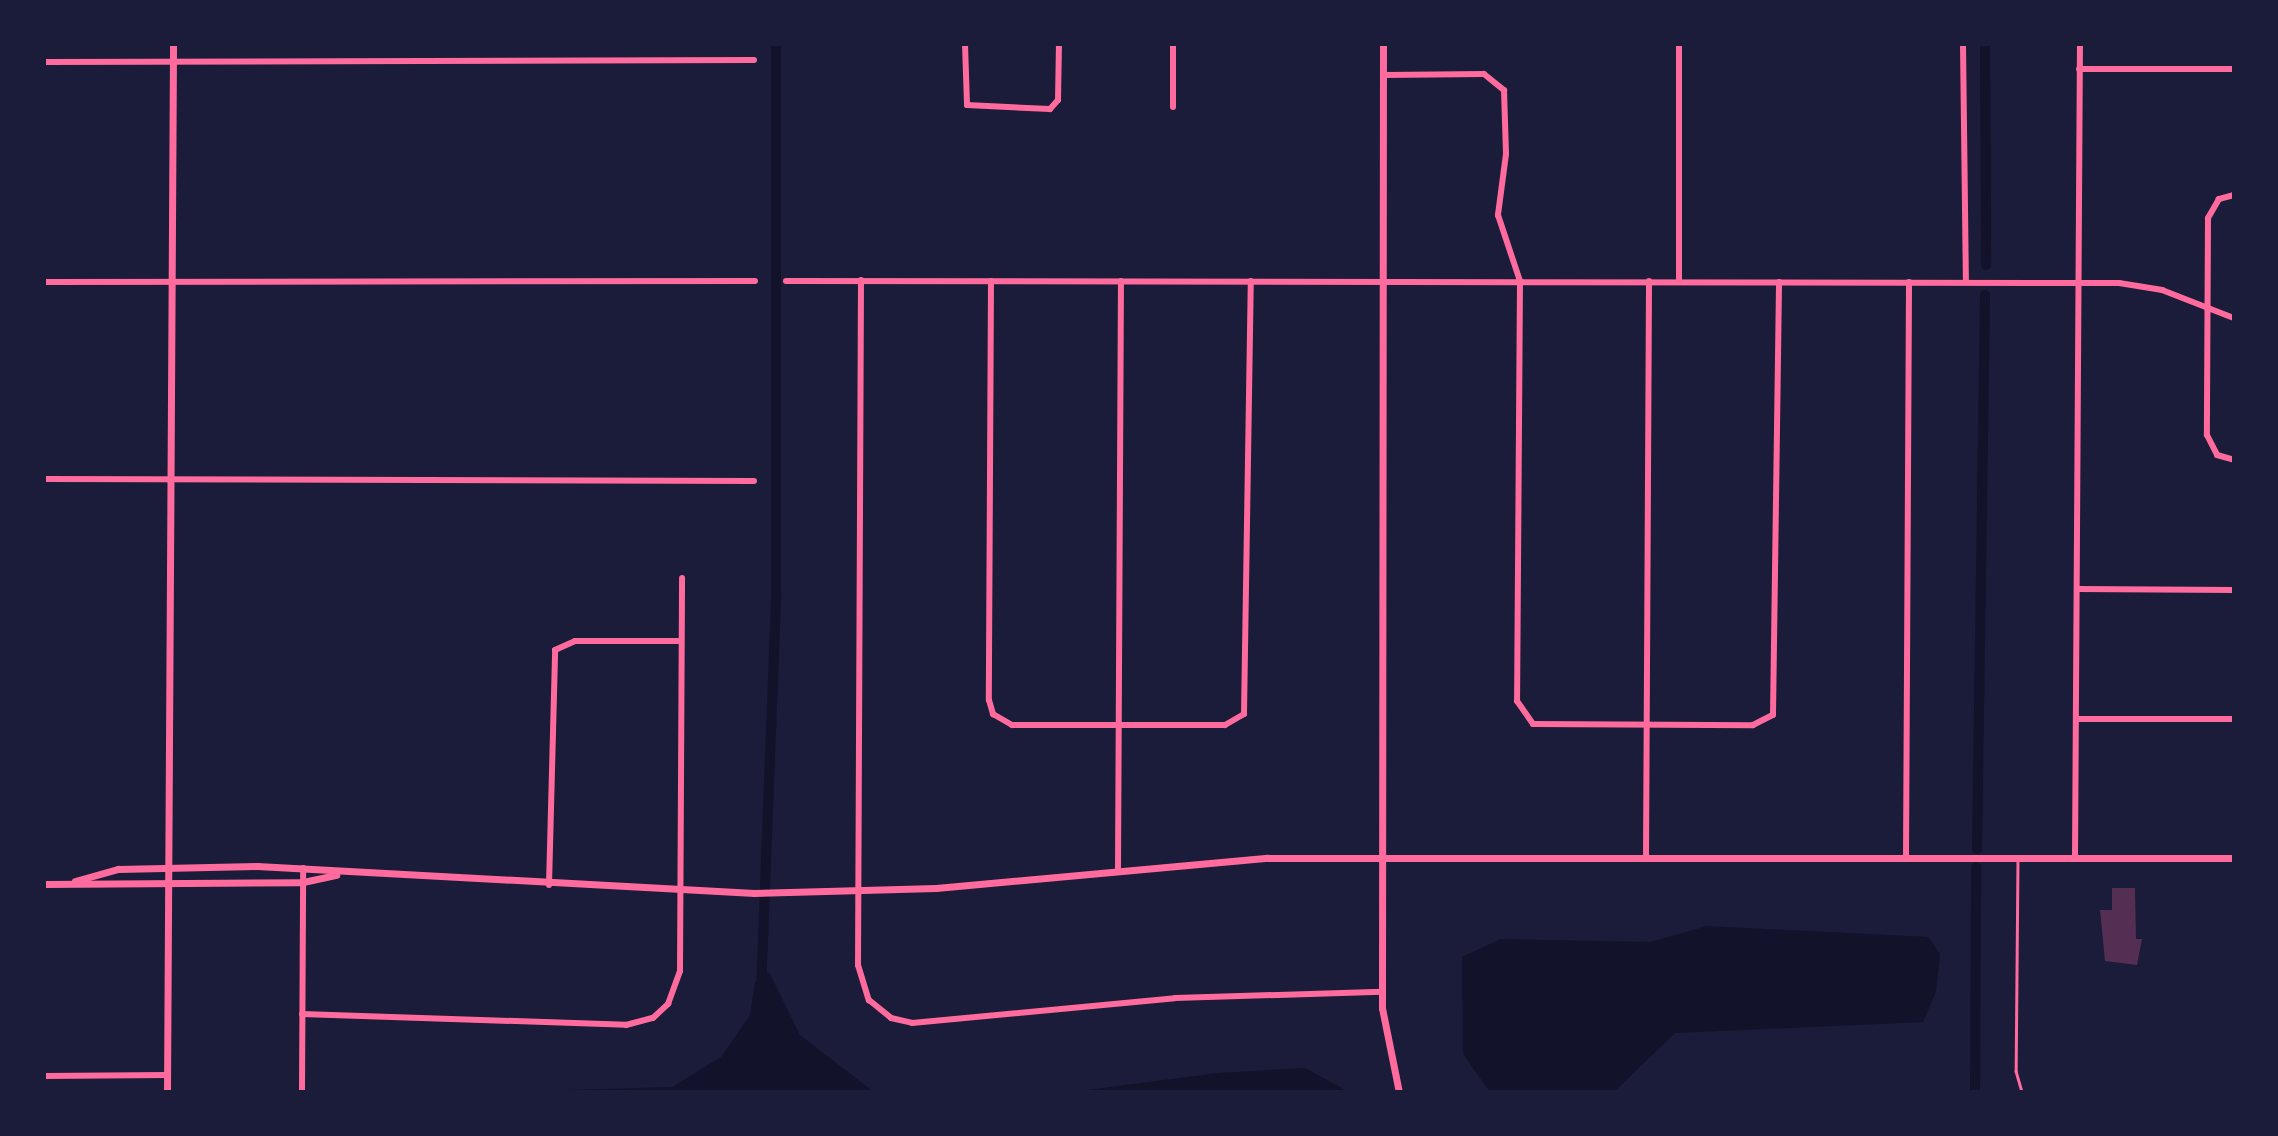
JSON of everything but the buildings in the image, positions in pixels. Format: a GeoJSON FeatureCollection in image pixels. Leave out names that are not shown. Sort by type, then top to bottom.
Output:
{"type":"FeatureCollection","features":[{"type":"Feature","properties":{"kind":"street"},"geometry":{"type":"LineString","coordinates":[[167,1092],[173,44]]}},
{"type":"Feature","properties":{"kind":"street"},"geometry":{"type":"LineString","coordinates":[[965,44],[965,95],[971,108],[1050,109],[1058,100],[1059,44]]}},
{"type":"Feature","properties":{"kind":"street"},"geometry":{"type":"LineString","coordinates":[[1173,44],[1173,107]]}},
{"type":"Feature","properties":{"kind":"street"},"geometry":{"type":"LineString","coordinates":[[1383,44],[1385,281],[1382,992],[1399,1092]]}},
{"type":"Feature","properties":{"kind":"street"},"geometry":{"type":"LineString","coordinates":[[1679,44],[1679,282]]}},
{"type":"Feature","properties":{"kind":"street"},"geometry":{"type":"LineString","coordinates":[[1964,44],[1966,282]]}},
{"type":"Feature","properties":{"kind":"street"},"geometry":{"type":"LineString","coordinates":[[2075,858],[2080,44]]}},
{"type":"Feature","properties":{"kind":"street"},"geometry":{"type":"LineString","coordinates":[[44,62],[173,59],[754,60]]}},
{"type":"Feature","properties":{"kind":"street"},"geometry":{"type":"LineString","coordinates":[[2080,69],[2234,69]]}},
{"type":"Feature","properties":{"kind":"street"},"geometry":{"type":"LineString","coordinates":[[1384,75],[1484,74],[1502,84],[1506,154],[1498,215],[1509,257],[1520,281],[1518,708],[1541,725],[1753,725],[1776,708],[1779,282]]}},
{"type":"Feature","properties":{"kind":"street"},"geometry":{"type":"LineString","coordinates":[[2234,195],[2219,199],[2210,211],[2208,307],[2208,442],[2217,454],[2234,460]]}},
{"type":"Feature","properties":{"kind":"street"},"geometry":{"type":"LineString","coordinates":[[44,282],[755,281]]}},
{"type":"Feature","properties":{"kind":"street"},"geometry":{"type":"LineString","coordinates":[[786,281],[2078,282],[2145,286],[2234,318]]}},
{"type":"Feature","properties":{"kind":"street"},"geometry":{"type":"LineString","coordinates":[[861,281],[858,892],[862,986],[879,1010],[905,1022],[1244,994],[1382,992]]}},
{"type":"Feature","properties":{"kind":"street"},"geometry":{"type":"LineString","coordinates":[[991,281],[990,707],[1012,724],[1225,725],[1247,708],[1251,281]]}},
{"type":"Feature","properties":{"kind":"street"},"geometry":{"type":"LineString","coordinates":[[1118,869],[1121,281]]}},
{"type":"Feature","properties":{"kind":"street"},"geometry":{"type":"LineString","coordinates":[[1646,858],[1649,282]]}},
{"type":"Feature","properties":{"kind":"street"},"geometry":{"type":"LineString","coordinates":[[1906,858],[1909,282]]}},
{"type":"Feature","properties":{"kind":"street"},"geometry":{"type":"LineString","coordinates":[[44,479],[754,481]]}},
{"type":"Feature","properties":{"kind":"street"},"geometry":{"type":"LineString","coordinates":[[302,1014],[640,1023],[664,1009],[678,986],[682,578]]}},
{"type":"Feature","properties":{"kind":"street"},"geometry":{"type":"LineString","coordinates":[[2077,589],[2234,590]]}},
{"type":"Feature","properties":{"kind":"street"},"geometry":{"type":"LineString","coordinates":[[549,885],[555,650],[575,641],[681,641]]}},
{"type":"Feature","properties":{"kind":"street"},"geometry":{"type":"LineString","coordinates":[[2076,719],[2234,719]]}},
{"type":"Feature","properties":{"kind":"street"},"geometry":{"type":"LineString","coordinates":[[75,881],[80,874],[169,865],[303,868],[346,874],[680,892],[774,893],[858,892],[1118,869],[1382,857],[2234,858]]}},
{"type":"Feature","properties":{"kind":"street"},"geometry":{"type":"LineString","coordinates":[[302,1092],[303,868]]}},
{"type":"Feature","properties":{"kind":"street"},"geometry":{"type":"LineString","coordinates":[[44,884],[75,881],[303,882],[346,874]]}},
{"type":"Feature","properties":{"kind":"street"},"geometry":{"type":"LineString","coordinates":[[44,1076],[167,1075]]}},
{"type":"Feature","properties":{"kind":"lane"},"geometry":{"type":"LineString","coordinates":[[2018,858],[2016,1071],[2022,1092]]}},
{"type":"Feature","properties":{"kind":"shaded area"},"geometry":{"type":"Polygon","coordinates":[[[1707,926],[1928,937],[1940,954],[1936,992],[1923,1022],[1675,1033],[1614,1092],[1490,1092],[1463,1054],[1462,957],[1501,939],[1651,942],[1707,926]]]}},
{"type":"Feature","properties":{"kind":"shaded area"},"geometry":{"type":"Polygon","coordinates":[[[769,972],[800,1035],[874,1092],[503,1092],[672,1087],[721,1057],[750,1015],[755,982],[769,972]]]}},
{"type":"Feature","properties":{"kind":"shaded area"},"geometry":{"type":"Polygon","coordinates":[[[1305,1068],[1349,1092],[1072,1092],[1218,1073],[1305,1068]]]}},
{"type":"Feature","properties":{"kind":"waterway"},"geometry":{"type":"LineString","coordinates":[[761,992],[776,593],[776,44]]}},
{"type":"Feature","properties":{"kind":"waterway"},"geometry":{"type":"LineString","coordinates":[[1985,44],[1986,265]]}},
{"type":"Feature","properties":{"kind":"waterway"},"geometry":{"type":"LineString","coordinates":[[1977,849],[1985,295]]}},
{"type":"Feature","properties":{"kind":"waterway"},"geometry":{"type":"LineString","coordinates":[[1975,1092],[1976,867]]}}]}
